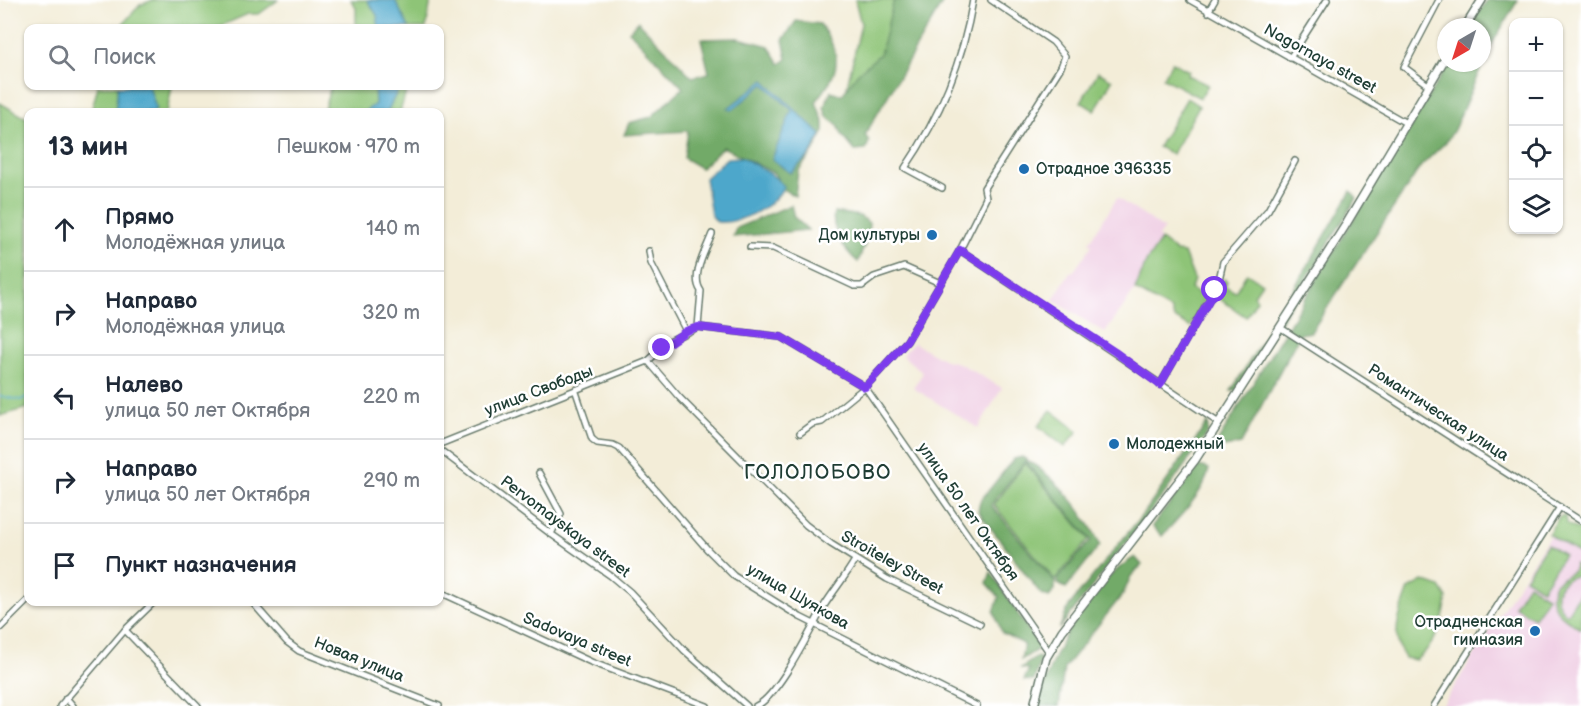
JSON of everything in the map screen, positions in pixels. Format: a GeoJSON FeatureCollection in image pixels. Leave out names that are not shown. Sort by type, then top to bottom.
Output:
{"type":"FeatureCollection","features":[{"type":"Feature","properties":{"kind":"street"},"geometry":{"type":"LineString","coordinates":[[942,188],[905,168],[948,91],[961,58],[973,0]]}},
{"type":"Feature","properties":{"kind":"street"},"geometry":{"type":"LineString","coordinates":[[800,433],[812,423],[822,422],[865,387],[907,341],[960,250],[986,198],[984,188],[1065,56],[1053,42],[991,0]]}},
{"type":"Feature","properties":{"kind":"street","name":"Nagornaya street"},"geometry":{"type":"LineString","coordinates":[[1191,0],[1208,12],[1406,123]]}},
{"type":"Feature","properties":{"kind":"street"},"geometry":{"type":"LineString","coordinates":[[1208,12],[1215,0]]}},
{"type":"Feature","properties":{"kind":"street"},"geometry":{"type":"LineString","coordinates":[[1290,58],[1327,0]]}},
{"type":"Feature","properties":{"kind":"street"},"geometry":{"type":"LineString","coordinates":[[1428,85],[1404,68],[1439,0]]}},
{"type":"Feature","properties":{"kind":"street"},"geometry":{"type":"LineString","coordinates":[[1471,18],[1482,0]]}},
{"type":"Feature","properties":{"kind":"street"},"geometry":{"type":"LineString","coordinates":[[1034,706],[1048,652],[1082,601],[1172,490],[1219,423],[1281,328],[1437,71]]}},
{"type":"Feature","properties":{"kind":"street"},"geometry":{"type":"LineString","coordinates":[[1160,385],[1218,284],[1223,262],[1268,210],[1295,161]]}},
{"type":"Feature","properties":{"kind":"street"},"geometry":{"type":"LineString","coordinates":[[698,327],[701,291],[696,285],[697,275],[712,234]]}},
{"type":"Feature","properties":{"kind":"street"},"geometry":{"type":"LineString","coordinates":[[750,247],[773,248],[854,286],[862,286],[874,277],[904,267],[940,283]]}},
{"type":"Feature","properties":{"kind":"street"},"geometry":{"type":"LineString","coordinates":[[960,250],[1219,423]]}},
{"type":"Feature","properties":{"kind":"street"},"geometry":{"type":"LineString","coordinates":[[649,251],[651,263],[686,331]]}},
{"type":"Feature","properties":{"kind":"street","name":"улица 50 лет Октября"},"geometry":{"type":"LineString","coordinates":[[648,361],[686,331],[698,327],[781,337],[865,387],[1048,652]]}},
{"type":"Feature","properties":{"kind":"street","name":"Романтическая улица"},"geometry":{"type":"LineString","coordinates":[[1281,328],[1581,521]]}},
{"type":"Feature","properties":{"kind":"street","name":"улица Свободы"},"geometry":{"type":"LineString","coordinates":[[444,442],[576,392],[648,361]]}},
{"type":"Feature","properties":{"kind":"street","name":"Stroiteley Street"},"geometry":{"type":"LineString","coordinates":[[648,361],[679,397],[798,517],[831,544],[887,579],[980,624]]}},
{"type":"Feature","properties":{"kind":"street","name":"улица Шуякова"},"geometry":{"type":"LineString","coordinates":[[576,392],[592,439],[597,443],[614,445],[619,448],[708,550],[734,576],[815,624],[977,706]]}},
{"type":"Feature","properties":{"kind":"street","name":"Pervomayskaya street"},"geometry":{"type":"LineString","coordinates":[[444,453],[630,592],[685,651],[747,706]]}},
{"type":"Feature","properties":{"kind":"street"},"geometry":{"type":"LineString","coordinates":[[539,473],[561,514],[551,534]]}},
{"type":"Feature","properties":{"kind":"street"},"geometry":{"type":"LineString","coordinates":[[1434,706],[1560,507]]}},
{"type":"Feature","properties":{"kind":"street"},"geometry":{"type":"LineString","coordinates":[[756,706],[772,691],[855,560]]}},
{"type":"Feature","properties":{"kind":"street","name":"Sadovaya street"},"geometry":{"type":"LineString","coordinates":[[444,594],[591,662],[707,706]]}},
{"type":"Feature","properties":{"kind":"street"},"geometry":{"type":"LineString","coordinates":[[0,628],[24,604]]}},
{"type":"Feature","properties":{"kind":"street"},"geometry":{"type":"LineString","coordinates":[[60,706],[125,630],[150,606]]}},
{"type":"Feature","properties":{"kind":"street","name":"Новая улица"},"geometry":{"type":"LineString","coordinates":[[256,606],[287,642],[299,651],[439,706]]}},
{"type":"Feature","properties":{"kind":"street"},"geometry":{"type":"LineString","coordinates":[[125,630],[198,706]]}},
{"type":"Feature","properties":{"kind":"street"},"geometry":{"type":"LineString","coordinates":[[66,698],[73,706]]}},
{"type":"Feature","properties":{"kind":"shaded area"},"geometry":{"type":"Polygon","coordinates":[[[1117,198],[1164,229],[1158,237],[1161,240],[1146,262],[1135,290],[1105,333],[1053,300],[1070,272],[1074,271],[1092,245],[1089,243],[1117,198]]]}},
{"type":"Feature","properties":{"kind":"shaded area"},"geometry":{"type":"Polygon","coordinates":[[[914,343],[945,360],[959,363],[1002,388],[978,428],[913,388],[923,373],[902,355],[914,343]]]}},
{"type":"Feature","properties":{"kind":"shaded area","name":"Отрадненская гимназия"},"geometry":{"type":"Polygon","coordinates":[[[1550,535],[1581,555],[1581,706],[1442,706],[1550,535]]]}},
{"type":"Feature","properties":{"kind":"green space"},"geometry":{"type":"Polygon","coordinates":[[[153,0],[278,0],[259,14],[248,14],[225,24],[123,24],[140,5],[153,0]]]}},
{"type":"Feature","properties":{"kind":"green space"},"geometry":{"type":"Polygon","coordinates":[[[351,0],[431,0],[427,24],[356,24],[356,8],[351,0]]]}},
{"type":"Feature","properties":{"kind":"green space"},"geometry":{"type":"Polygon","coordinates":[[[855,0],[919,0],[918,8],[843,104],[861,24],[855,0]]]}},
{"type":"Feature","properties":{"kind":"green space"},"geometry":{"type":"Polygon","coordinates":[[[894,0],[944,0],[865,135],[869,141],[866,150],[855,151],[842,135],[838,125],[827,117],[824,107],[831,91],[842,95],[858,73],[880,54],[894,0]]]}},
{"type":"Feature","properties":{"kind":"green space"},"geometry":{"type":"Polygon","coordinates":[[[1487,0],[1518,0],[1491,46],[1491,18],[1476,18],[1487,0]]]}},
{"type":"Feature","properties":{"kind":"green space"},"geometry":{"type":"Polygon","coordinates":[[[638,21],[692,77],[709,73],[701,39],[739,38],[769,46],[780,64],[787,59],[783,40],[796,21],[820,24],[833,46],[836,64],[830,81],[816,102],[824,123],[824,131],[813,152],[798,171],[795,196],[784,190],[774,173],[723,147],[701,168],[684,158],[688,131],[624,135],[629,123],[651,117],[683,88],[629,31],[638,21]]]}},
{"type":"Feature","properties":{"kind":"green space"},"geometry":{"type":"Polygon","coordinates":[[[1172,62],[1189,71],[1187,75],[1208,85],[1200,98],[1163,78],[1172,62]]]}},
{"type":"Feature","properties":{"kind":"green space"},"geometry":{"type":"Polygon","coordinates":[[[1098,72],[1112,80],[1095,111],[1081,102],[1098,72]]]}},
{"type":"Feature","properties":{"kind":"green space"},"geometry":{"type":"Polygon","coordinates":[[[1443,72],[1479,72],[1454,130],[1446,142],[1421,166],[1311,332],[1300,334],[1241,444],[1224,447],[1216,444],[1443,72]]]}},
{"type":"Feature","properties":{"kind":"green space"},"geometry":{"type":"Polygon","coordinates":[[[97,90],[171,90],[168,108],[92,108],[97,90]]]}},
{"type":"Feature","properties":{"kind":"green space"},"geometry":{"type":"Polygon","coordinates":[[[330,90],[407,90],[401,108],[324,108],[330,90]]]}},
{"type":"Feature","properties":{"kind":"green space"},"geometry":{"type":"Polygon","coordinates":[[[1187,98],[1199,106],[1172,154],[1158,147],[1187,98]]]}},
{"type":"Feature","properties":{"kind":"green space"},"geometry":{"type":"Polygon","coordinates":[[[0,103],[24,117],[24,409],[0,416],[0,103]]]}},
{"type":"Feature","properties":{"kind":"green space"},"geometry":{"type":"Polygon","coordinates":[[[1351,191],[1357,198],[1237,391],[1231,391],[1291,294],[1351,191]]]}},
{"type":"Feature","properties":{"kind":"green space"},"geometry":{"type":"Polygon","coordinates":[[[791,205],[794,217],[808,230],[733,237],[736,228],[791,205]]]}},
{"type":"Feature","properties":{"kind":"green space"},"geometry":{"type":"Polygon","coordinates":[[[834,212],[860,216],[869,223],[868,237],[858,262],[848,252],[836,233],[834,212]]]}},
{"type":"Feature","properties":{"kind":"green space"},"geometry":{"type":"Polygon","coordinates":[[[1161,240],[1176,252],[1184,253],[1194,279],[1191,289],[1205,298],[1190,327],[1174,318],[1171,310],[1135,290],[1146,262],[1161,240]]]}},
{"type":"Feature","properties":{"kind":"green space"},"geometry":{"type":"Polygon","coordinates":[[[1247,273],[1262,283],[1254,295],[1257,300],[1246,317],[1214,295],[1224,279],[1227,281],[1225,286],[1235,292],[1247,273]]]}},
{"type":"Feature","properties":{"kind":"green space"},"geometry":{"type":"Polygon","coordinates":[[[1051,410],[1078,431],[1065,447],[1038,426],[1051,410]]]}},
{"type":"Feature","properties":{"kind":"green space"},"geometry":{"type":"Polygon","coordinates":[[[1208,422],[1208,433],[1165,493],[1059,629],[1069,606],[1147,509],[1208,422]]]}},
{"type":"Feature","properties":{"kind":"green space"},"geometry":{"type":"Polygon","coordinates":[[[1022,457],[1046,474],[1068,495],[1094,532],[1100,545],[1066,588],[1058,584],[1057,580],[1091,540],[1025,461],[991,505],[1055,582],[1055,590],[1049,597],[1040,593],[978,511],[980,501],[1014,459],[1022,457]]]}},
{"type":"Feature","properties":{"kind":"green space"},"geometry":{"type":"Polygon","coordinates":[[[1025,463],[1089,539],[1055,580],[994,505],[1025,463]]]}},
{"type":"Feature","properties":{"kind":"green space"},"geometry":{"type":"Polygon","coordinates":[[[1199,466],[1209,469],[1202,487],[1190,505],[1162,536],[1152,526],[1199,466]]]}},
{"type":"Feature","properties":{"kind":"green space"},"geometry":{"type":"Polygon","coordinates":[[[1565,515],[1566,524],[1581,531],[1581,555],[1548,534],[1559,517],[1565,515]]]}},
{"type":"Feature","properties":{"kind":"green space"},"geometry":{"type":"Polygon","coordinates":[[[1547,544],[1564,555],[1542,589],[1525,578],[1547,544]]]}},
{"type":"Feature","properties":{"kind":"green space"},"geometry":{"type":"Polygon","coordinates":[[[1135,557],[1142,565],[1131,576],[1123,594],[1064,668],[1059,706],[1039,706],[1052,664],[1073,622],[1101,585],[1135,557]]]}},
{"type":"Feature","properties":{"kind":"green space"},"geometry":{"type":"Polygon","coordinates":[[[1575,564],[1581,568],[1581,576],[1573,577],[1561,584],[1557,596],[1561,608],[1567,614],[1581,592],[1581,629],[1562,616],[1553,605],[1552,598],[1556,582],[1573,571],[1575,564]]]}},
{"type":"Feature","properties":{"kind":"green space"},"geometry":{"type":"Polygon","coordinates":[[[991,572],[1040,648],[1021,660],[1024,644],[1002,633],[994,612],[999,597],[987,583],[991,572]]]}},
{"type":"Feature","properties":{"kind":"green space"},"geometry":{"type":"Polygon","coordinates":[[[1423,581],[1440,587],[1447,598],[1434,640],[1416,660],[1405,658],[1400,650],[1397,633],[1409,589],[1423,581]]]}},
{"type":"Feature","properties":{"kind":"green space"},"geometry":{"type":"Polygon","coordinates":[[[1528,584],[1548,597],[1534,618],[1514,606],[1528,584]]]}},
{"type":"Feature","properties":{"kind":"green space"},"geometry":{"type":"Polygon","coordinates":[[[1037,657],[1041,658],[1034,681],[1024,680],[1029,669],[1021,668],[1037,657]]]}},
{"type":"Feature","properties":{"kind":"water"},"geometry":{"type":"Polygon","coordinates":[[[367,0],[395,0],[407,24],[378,24],[377,15],[367,0]]]}},
{"type":"Feature","properties":{"kind":"water"},"geometry":{"type":"Polygon","coordinates":[[[764,80],[821,135],[810,155],[790,173],[772,159],[792,110],[764,84],[732,110],[728,108],[764,80]]]}},
{"type":"Feature","properties":{"kind":"water"},"geometry":{"type":"Polygon","coordinates":[[[118,90],[150,90],[156,108],[115,108],[118,90]]]}},
{"type":"Feature","properties":{"kind":"water"},"geometry":{"type":"Polygon","coordinates":[[[374,90],[398,90],[389,108],[370,108],[375,104],[374,90]]]}},
{"type":"Feature","properties":{"kind":"water"},"geometry":{"type":"Polygon","coordinates":[[[742,157],[771,174],[784,186],[773,201],[756,213],[736,220],[717,222],[711,215],[705,178],[727,158],[742,157]]]}},
{"type":"Feature","properties":{"kind":"waterway"},"geometry":{"type":"LineString","coordinates":[[0,396],[21,400],[24,398]]}},
{"type":"Feature","properties":{"kind":"place","name":"Отрадное 396335"},"geometry":{"type":"Point","coordinates":[1024,169]}},
{"type":"Feature","properties":{"kind":"place","name":"Дом культуры"},"geometry":{"type":"Point","coordinates":[932,235]}},
{"type":"Feature","properties":{"kind":"place","name":"Молодежный"},"geometry":{"type":"Point","coordinates":[1114,444]}},
{"type":"Feature","properties":{"kind":"place","name":"Отрадненская гимназия"},"geometry":{"type":"Point","coordinates":[1535,631]}},
{"type":"Feature","properties":{"kind":"district","name":"ГОЛОЛОБОВО"},"geometry":{"type":"Point","coordinates":[818,473]}},
{"type":"Feature","properties":{"kind":"route"},"geometry":{"type":"LineString","coordinates":[[662,348],[686,331],[698,327],[781,337],[865,387],[907,341],[960,250],[1115,352],[1160,385],[1215,290]]}}]}
